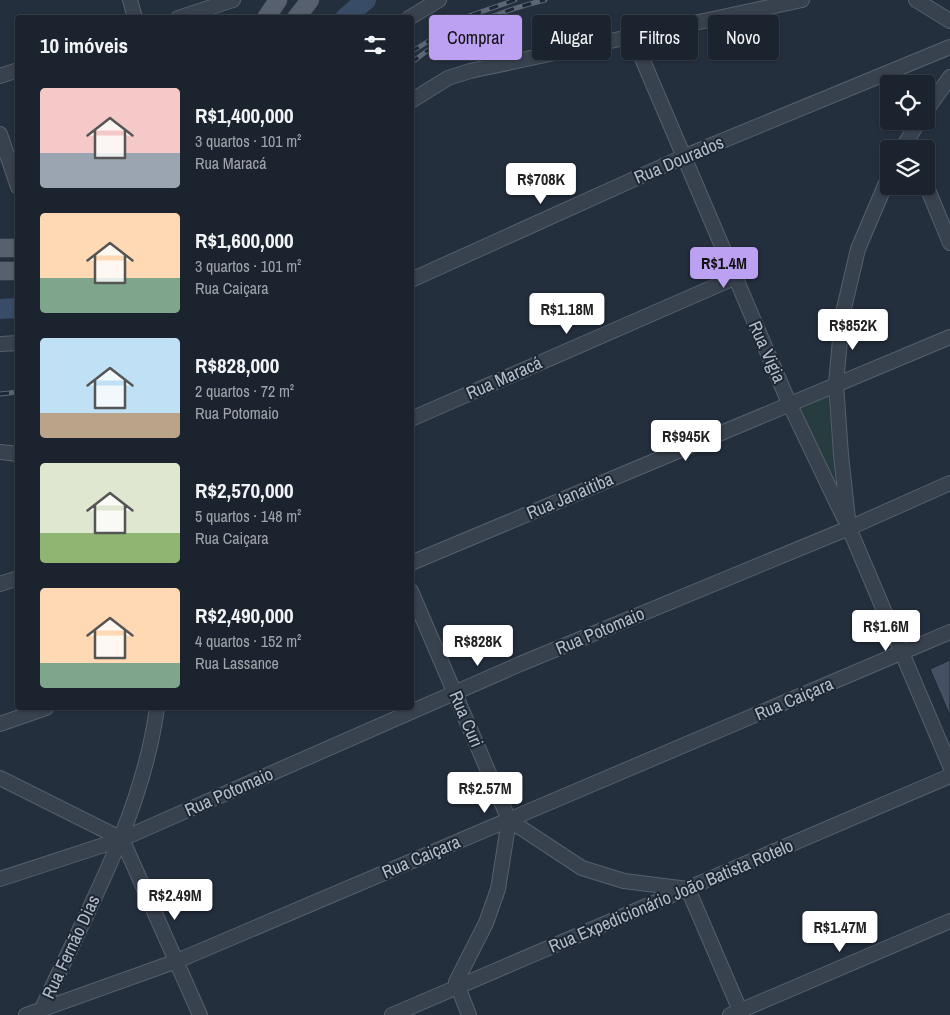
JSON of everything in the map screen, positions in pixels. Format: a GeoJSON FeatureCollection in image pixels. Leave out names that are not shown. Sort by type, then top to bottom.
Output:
{"type":"FeatureCollection","features":[{"type":"Feature","properties":{"kind":"main road"},"geometry":{"type":"LineString","coordinates":[[268,15],[278,0]]}},
{"type":"Feature","properties":{"kind":"main road"},"geometry":{"type":"LineString","coordinates":[[298,15],[310,0]]}},
{"type":"Feature","properties":{"kind":"main road"},"geometry":{"type":"LineString","coordinates":[[0,248],[15,248]]}},
{"type":"Feature","properties":{"kind":"main road"},"geometry":{"type":"LineString","coordinates":[[0,271],[15,270]]}},
{"type":"Feature","properties":{"kind":"street"},"geometry":{"type":"LineString","coordinates":[[130,0],[135,15]]}},
{"type":"Feature","properties":{"kind":"street"},"geometry":{"type":"LineString","coordinates":[[187,15],[233,0]]}},
{"type":"Feature","properties":{"kind":"street"},"geometry":{"type":"LineString","coordinates":[[414,15],[439,0]]}},
{"type":"Feature","properties":{"kind":"street"},"geometry":{"type":"LineString","coordinates":[[698,22],[802,0]]}},
{"type":"Feature","properties":{"kind":"street"},"geometry":{"type":"LineString","coordinates":[[916,0],[950,21]]}},
{"type":"Feature","properties":{"kind":"street"},"geometry":{"type":"LineString","coordinates":[[414,98],[448,78],[470,71],[621,38]]}},
{"type":"Feature","properties":{"kind":"street","name":"Rua Dourados"},"geometry":{"type":"LineString","coordinates":[[414,279],[683,157],[950,47]]}},
{"type":"Feature","properties":{"kind":"street","name":"Rua Vigia"},"geometry":{"type":"LineString","coordinates":[[642,60],[734,278],[789,402],[849,528],[950,766]]}},
{"type":"Feature","properties":{"kind":"street"},"geometry":{"type":"LineString","coordinates":[[0,76],[15,71]]}},
{"type":"Feature","properties":{"kind":"street"},"geometry":{"type":"LineString","coordinates":[[935,98],[950,77]]}},
{"type":"Feature","properties":{"kind":"street"},"geometry":{"type":"LineString","coordinates":[[0,134],[15,177]]}},
{"type":"Feature","properties":{"kind":"street"},"geometry":{"type":"LineString","coordinates":[[849,528],[836,384],[842,317],[858,249],[881,195]]}},
{"type":"Feature","properties":{"kind":"street"},"geometry":{"type":"LineString","coordinates":[[930,195],[950,243]]}},
{"type":"Feature","properties":{"kind":"street","name":"Rua Maracá"},"geometry":{"type":"LineString","coordinates":[[414,418],[734,278]]}},
{"type":"Feature","properties":{"kind":"street","name":"Rua Janaitiba"},"geometry":{"type":"LineString","coordinates":[[414,562],[789,402],[950,337]]}},
{"type":"Feature","properties":{"kind":"street"},"geometry":{"type":"LineString","coordinates":[[0,344],[15,344]]}},
{"type":"Feature","properties":{"kind":"street"},"geometry":{"type":"LineString","coordinates":[[0,452],[15,454]]}},
{"type":"Feature","properties":{"kind":"street","name":"Rua Potomaio"},"geometry":{"type":"LineString","coordinates":[[0,879],[122,839],[456,693],[849,528],[950,483]]}},
{"type":"Feature","properties":{"kind":"street"},"geometry":{"type":"LineString","coordinates":[[0,584],[15,579]]}},
{"type":"Feature","properties":{"kind":"street","name":"Rua Curi"},"geometry":{"type":"LineString","coordinates":[[414,598],[509,820]]}},
{"type":"Feature","properties":{"kind":"street","name":"Rua Caiçara"},"geometry":{"type":"LineString","coordinates":[[26,1015],[40,1013],[177,961],[950,632]]}},
{"type":"Feature","properties":{"kind":"street"},"geometry":{"type":"LineString","coordinates":[[0,724],[40,710]]}},
{"type":"Feature","properties":{"kind":"street","name":"Rua Fernão Dias"},"geometry":{"type":"LineString","coordinates":[[40,1013],[122,839],[138,796],[157,710]]}},
{"type":"Feature","properties":{"kind":"street","name":"Rua Expedicionário João Batista Rotelo"},"geometry":{"type":"LineString","coordinates":[[392,1015],[950,776]]}},
{"type":"Feature","properties":{"kind":"street"},"geometry":{"type":"LineString","coordinates":[[0,778],[122,839],[200,1015]]}},
{"type":"Feature","properties":{"kind":"street"},"geometry":{"type":"LineString","coordinates":[[469,1015],[456,982],[486,924],[498,890],[509,820],[582,868],[624,881],[688,889],[738,1014],[950,921]]}},
{"type":"Feature","properties":{"kind":"green space"},"geometry":{"type":"Polygon","coordinates":[[[828,394],[836,488],[796,406],[828,394]]]}},
{"type":"Feature","properties":{"kind":"building"},"geometry":{"type":"Polygon","coordinates":[[[950,660],[950,716],[930,669],[950,660]]]}},
{"type":"Feature","properties":{"kind":"waterway"},"geometry":{"type":"LineString","coordinates":[[348,15],[366,0]]}},
{"type":"Feature","properties":{"kind":"waterway"},"geometry":{"type":"LineString","coordinates":[[0,309],[15,308]]}},
{"type":"Feature","properties":{"kind":"railway"},"geometry":{"type":"LineString","coordinates":[[414,50],[469,16],[515,0]]}},
{"type":"Feature","properties":{"kind":"railway"},"geometry":{"type":"LineString","coordinates":[[414,61],[441,42],[475,24],[510,10],[545,0]]}},
{"type":"Feature","properties":{"kind":"railway"},"geometry":{"type":"LineString","coordinates":[[0,394],[15,392]]}}]}
